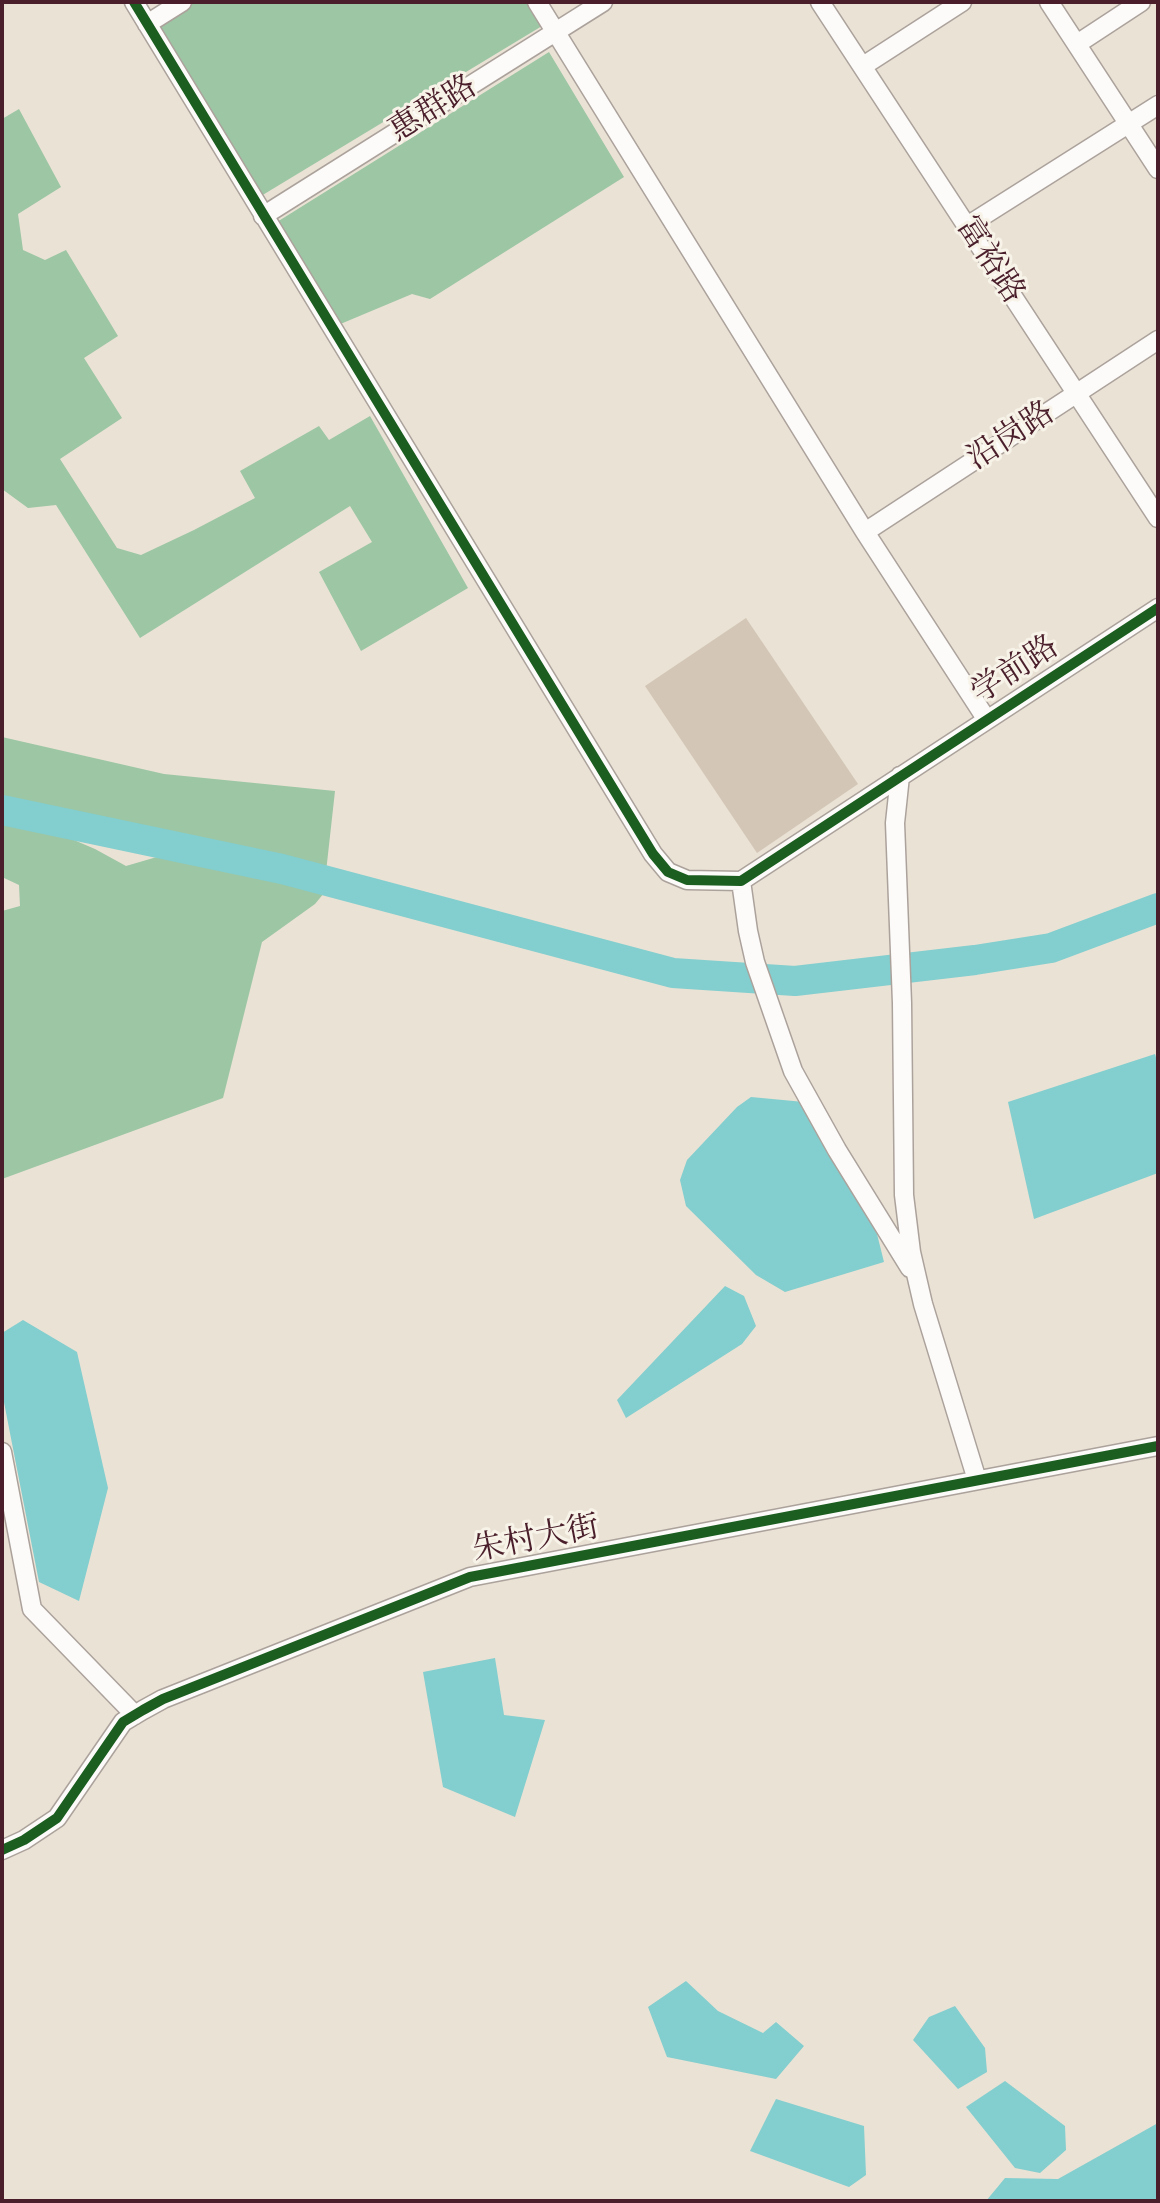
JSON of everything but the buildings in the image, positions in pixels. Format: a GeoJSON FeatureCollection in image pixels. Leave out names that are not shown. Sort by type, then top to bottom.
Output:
{"type":"FeatureCollection","features":[{"type":"Feature","properties":{"kind":"street"},"geometry":{"type":"LineString","coordinates":[[134,2],[653,854],[668,873],[687,880],[741,881],[755,962],[793,1071],[837,1150],[917,1279]]}},
{"type":"Feature","properties":{"kind":"street"},"geometry":{"type":"LineString","coordinates":[[147,23],[182,2]]}},
{"type":"Feature","properties":{"kind":"street"},"geometry":{"type":"LineString","coordinates":[[537,2],[865,532],[988,720]]}},
{"type":"Feature","properties":{"kind":"street","name":"惠群路"},"geometry":{"type":"LineString","coordinates":[[264,216],[603,2]]}},
{"type":"Feature","properties":{"kind":"street","name":"富裕路"},"geometry":{"type":"LineString","coordinates":[[820,2],[1158,518]]}},
{"type":"Feature","properties":{"kind":"street"},"geometry":{"type":"LineString","coordinates":[[863,66],[962,2]]}},
{"type":"Feature","properties":{"kind":"street"},"geometry":{"type":"LineString","coordinates":[[1049,2],[1158,169]]}},
{"type":"Feature","properties":{"kind":"street"},"geometry":{"type":"LineString","coordinates":[[1077,44],[1141,2]]}},
{"type":"Feature","properties":{"kind":"street"},"geometry":{"type":"LineString","coordinates":[[967,226],[1158,105]]}},
{"type":"Feature","properties":{"kind":"street","name":"沿岗路"},"geometry":{"type":"LineString","coordinates":[[865,532],[1158,340]]}},
{"type":"Feature","properties":{"kind":"street","name":"学前路"},"geometry":{"type":"LineString","coordinates":[[741,881],[1158,608]]}},
{"type":"Feature","properties":{"kind":"street"},"geometry":{"type":"LineString","coordinates":[[900,775],[895,823],[904,1195],[922,1304],[977,1480]]}},
{"type":"Feature","properties":{"kind":"street","name":"朱村大街"},"geometry":{"type":"LineString","coordinates":[[2,1850],[24,1840],[57,1818],[123,1722],[135,1715],[163,1699],[470,1577],[1158,1446]]}},
{"type":"Feature","properties":{"kind":"street"},"geometry":{"type":"LineString","coordinates":[[2,1452],[32,1609],[135,1715]]}},
{"type":"Feature","properties":{"kind":"green space"},"geometry":{"type":"Polygon","coordinates":[[[193,2],[527,2],[542,26],[261,196],[156,24],[193,2]]]}},
{"type":"Feature","properties":{"kind":"green space"},"geometry":{"type":"Polygon","coordinates":[[[549,52],[624,177],[430,299],[412,294],[338,325],[277,222],[549,52]]]}},
{"type":"Feature","properties":{"kind":"green space"},"geometry":{"type":"Polygon","coordinates":[[[19,109],[61,187],[18,214],[23,250],[45,260],[66,250],[118,336],[84,358],[122,418],[60,459],[117,548],[141,555],[194,530],[255,498],[240,471],[319,426],[329,440],[370,416],[468,588],[361,651],[319,572],[372,542],[350,506],[140,638],[56,505],[28,508],[2,489],[2,119],[19,109]]]}},
{"type":"Feature","properties":{"kind":"green space"},"geometry":{"type":"Polygon","coordinates":[[[2,737],[164,774],[335,791],[326,872],[2,804],[2,737]]]}},
{"type":"Feature","properties":{"kind":"green space"},"geometry":{"type":"Polygon","coordinates":[[[2,821],[55,832],[126,866],[167,854],[329,887],[315,904],[262,942],[223,1098],[2,1179],[2,911],[20,906],[19,885],[2,877],[2,821]]]}},
{"type":"Feature","properties":{"kind":"water"},"geometry":{"type":"Polygon","coordinates":[[[1155,1054],[1158,1064],[1158,1173],[1034,1219],[1008,1102],[1155,1054]]]}},
{"type":"Feature","properties":{"kind":"water"},"geometry":{"type":"Polygon","coordinates":[[[751,1097],[804,1102],[877,1234],[884,1262],[785,1292],[756,1275],[686,1206],[680,1180],[687,1160],[737,1107],[751,1097]]]}},
{"type":"Feature","properties":{"kind":"water"},"geometry":{"type":"Polygon","coordinates":[[[725,1286],[744,1296],[756,1326],[742,1344],[626,1418],[617,1400],[725,1286]]]}},
{"type":"Feature","properties":{"kind":"water"},"geometry":{"type":"Polygon","coordinates":[[[23,1320],[77,1352],[108,1488],[79,1601],[39,1582],[2,1392],[2,1333],[23,1320]]]}},
{"type":"Feature","properties":{"kind":"water"},"geometry":{"type":"Polygon","coordinates":[[[495,1658],[504,1715],[545,1720],[515,1817],[443,1787],[423,1672],[495,1658]]]}},
{"type":"Feature","properties":{"kind":"water"},"geometry":{"type":"Polygon","coordinates":[[[686,1981],[718,2011],[763,2033],[776,2022],[804,2046],[776,2079],[667,2057],[648,2007],[686,1981]]]}},
{"type":"Feature","properties":{"kind":"water"},"geometry":{"type":"Polygon","coordinates":[[[955,2006],[985,2048],[987,2072],[958,2089],[913,2040],[929,2017],[955,2006]]]}},
{"type":"Feature","properties":{"kind":"water"},"geometry":{"type":"Polygon","coordinates":[[[1005,2081],[1065,2126],[1066,2150],[1040,2173],[1015,2168],[966,2107],[1005,2081]]]}},
{"type":"Feature","properties":{"kind":"water"},"geometry":{"type":"Polygon","coordinates":[[[776,2099],[864,2126],[866,2175],[849,2187],[750,2151],[776,2099]]]}},
{"type":"Feature","properties":{"kind":"water"},"geometry":{"type":"Polygon","coordinates":[[[1158,2123],[1158,2201],[986,2201],[1005,2178],[1058,2179],[1158,2123]]]}},
{"type":"Feature","properties":{"kind":"waterway"},"geometry":{"type":"LineString","coordinates":[[2,810],[282,869],[673,973],[795,981],[975,960],[1051,948],[1158,908]]}},
{"type":"Feature","properties":{"kind":"cycle path"},"geometry":{"type":"LineString","coordinates":[[134,2],[653,854],[668,872],[687,880],[741,881],[1158,608]]}},
{"type":"Feature","properties":{"kind":"cycle path"},"geometry":{"type":"LineString","coordinates":[[2,1850],[24,1840],[57,1818],[123,1722],[143,1710],[163,1699],[470,1577],[1158,1446]]}}]}
